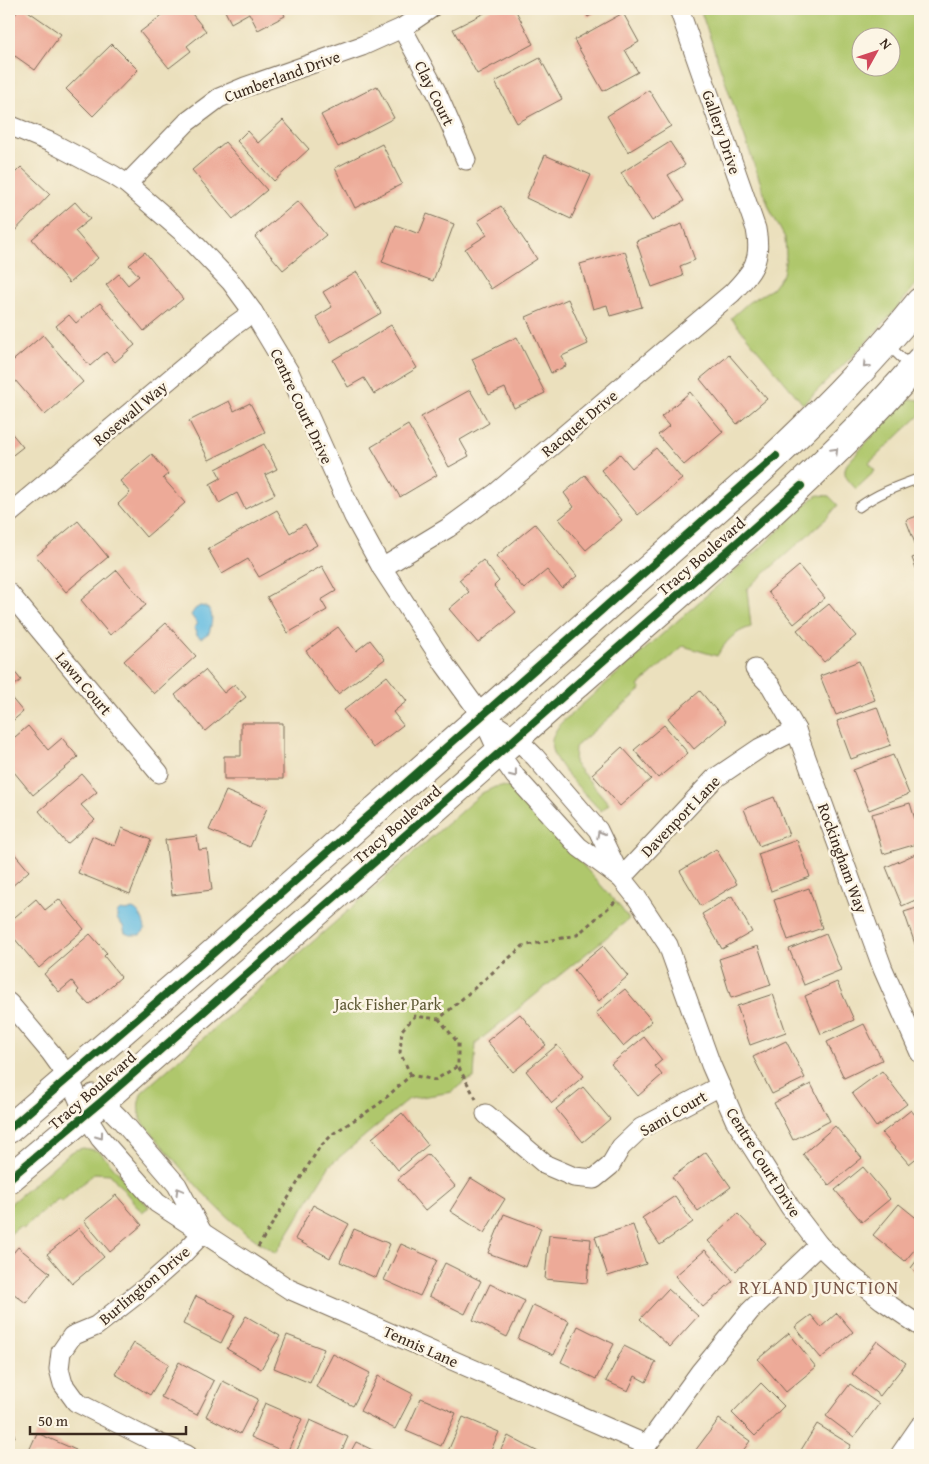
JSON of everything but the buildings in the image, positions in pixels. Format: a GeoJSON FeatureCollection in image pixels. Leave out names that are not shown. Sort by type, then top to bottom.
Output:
{"type":"FeatureCollection","features":[{"type":"Feature","properties":{"kind":"main road","name":"Tracy Boulevard"},"geometry":{"type":"LineString","coordinates":[[9,1129],[210,956],[753,477],[799,434],[886,343],[920,302]]}},
{"type":"Feature","properties":{"kind":"main road","name":"Tracy Boulevard"},"geometry":{"type":"LineString","coordinates":[[9,1180],[507,746],[800,486],[918,370]]}},
{"type":"Feature","properties":{"kind":"street","name":"Cumberland Drive"},"geometry":{"type":"LineString","coordinates":[[126,184],[187,122],[219,98],[362,46],[402,28],[430,9]]}},
{"type":"Feature","properties":{"kind":"street","name":"Gallery Drive"},"geometry":{"type":"LineString","coordinates":[[679,9],[756,229],[758,256]]}},
{"type":"Feature","properties":{"kind":"street","name":"Clay Court"},"geometry":{"type":"LineString","coordinates":[[402,28],[436,91],[466,160]]}},
{"type":"Feature","properties":{"kind":"street","name":"Centre Court Drive"},"geometry":{"type":"LineString","coordinates":[[9,125],[50,142],[113,175],[126,184],[187,236],[231,282],[253,312],[289,372],[333,472],[382,568],[445,665],[482,716],[507,746],[515,776],[579,848],[625,884]]}},
{"type":"Feature","properties":{"kind":"street","name":"Racquet Drive"},"geometry":{"type":"LineString","coordinates":[[382,568],[448,528],[496,493],[732,293],[749,275],[758,256]]}},
{"type":"Feature","properties":{"kind":"street","name":"Rosewall Way"},"geometry":{"type":"LineString","coordinates":[[9,514],[232,327],[253,312]]}},
{"type":"Feature","properties":{"kind":"street","name":"Lawn Court"},"geometry":{"type":"LineString","coordinates":[[9,593],[159,773]]}},
{"type":"Feature","properties":{"kind":"street","name":"Rockingham Way"},"geometry":{"type":"LineString","coordinates":[[755,669],[771,686],[796,730],[883,969],[920,1053]]}},
{"type":"Feature","properties":{"kind":"street","name":"Davenport Lane"},"geometry":{"type":"LineString","coordinates":[[625,884],[714,779],[760,748],[796,730]]}},
{"type":"Feature","properties":{"kind":"street","name":"Centre Court Drive"},"geometry":{"type":"LineString","coordinates":[[507,746],[535,757],[598,830],[625,884],[668,945],[710,1065],[735,1120],[790,1207],[819,1245],[846,1272],[920,1326]]}},
{"type":"Feature","properties":{"kind":"street","name":"Tennis Lane"},"geometry":{"type":"LineString","coordinates":[[9,1003],[52,1053],[69,1078],[94,1107],[121,1120],[177,1185],[202,1234]]}},
{"type":"Feature","properties":{"kind":"street","name":"Sami Court"},"geometry":{"type":"LineString","coordinates":[[486,1114],[546,1166],[574,1177],[594,1179],[610,1166],[621,1147],[641,1128],[720,1086]]}},
{"type":"Feature","properties":{"kind":"street","name":"Tennis Lane"},"geometry":{"type":"LineString","coordinates":[[94,1107],[100,1138],[157,1203],[202,1234],[289,1288],[645,1450]]}},
{"type":"Feature","properties":{"kind":"street","name":"Burlington Drive"},"geometry":{"type":"LineString","coordinates":[[187,1455],[151,1440],[76,1402],[63,1384],[59,1369],[61,1352],[72,1336],[96,1326],[145,1288],[181,1256],[202,1234]]}},
{"type":"Feature","properties":{"kind":"street"},"geometry":{"type":"LineString","coordinates":[[645,1450],[700,1372],[750,1312],[819,1245]]}},
{"type":"Feature","properties":{"kind":"street"},"geometry":{"type":"LineString","coordinates":[[900,1455],[920,1426]]}},
{"type":"Feature","properties":{"kind":"lane"},"geometry":{"type":"LineString","coordinates":[[886,343],[918,370]]}},
{"type":"Feature","properties":{"kind":"lane"},"geometry":{"type":"LineString","coordinates":[[858,507],[873,496],[920,478]]}},
{"type":"Feature","properties":{"kind":"path"},"geometry":{"type":"LineString","coordinates":[[439,1019],[523,946],[577,935],[625,884]]}},
{"type":"Feature","properties":{"kind":"path"},"geometry":{"type":"LineString","coordinates":[[410,1074],[400,1053],[402,1030],[415,1016],[439,1019],[458,1043],[458,1066],[466,1081]]}},
{"type":"Feature","properties":{"kind":"path"},"geometry":{"type":"LineString","coordinates":[[410,1074],[435,1080],[458,1066]]}},
{"type":"Feature","properties":{"kind":"path"},"geometry":{"type":"LineString","coordinates":[[260,1244],[319,1148],[334,1133],[379,1104],[410,1074]]}},
{"type":"Feature","properties":{"kind":"green space"},"geometry":{"type":"Polygon","coordinates":[[[700,9],[920,9],[920,279],[850,359],[803,404],[731,318],[749,302],[772,289],[783,274],[786,256],[785,238],[770,210],[700,9]]]}},
{"type":"Feature","properties":{"kind":"green space"},"geometry":{"type":"Polygon","coordinates":[[[912,399],[920,400],[920,415],[869,463],[875,471],[856,489],[845,475],[847,464],[903,402],[912,399]]]}},
{"type":"Feature","properties":{"kind":"green space"},"geometry":{"type":"Polygon","coordinates":[[[818,495],[829,496],[838,505],[827,518],[747,589],[751,627],[731,638],[717,656],[683,646],[638,686],[641,690],[575,747],[574,763],[609,804],[601,811],[573,781],[554,755],[552,742],[561,723],[818,495]]]}},
{"type":"Feature","properties":{"kind":"green space","name":"Jack Fisher Park"},"geometry":{"type":"Polygon","coordinates":[[[502,786],[520,794],[629,919],[476,1043],[474,1078],[465,1081],[452,1092],[409,1099],[330,1165],[276,1253],[256,1240],[221,1211],[144,1124],[138,1108],[142,1092],[482,793],[502,786]]]}},
{"type":"Feature","properties":{"kind":"green space"},"geometry":{"type":"Polygon","coordinates":[[[83,1148],[99,1151],[149,1207],[142,1212],[110,1174],[95,1173],[61,1202],[58,1199],[23,1228],[20,1226],[9,1235],[9,1205],[67,1155],[83,1148]]]}},
{"type":"Feature","properties":{"kind":"water"},"geometry":{"type":"Polygon","coordinates":[[[200,606],[209,609],[212,616],[209,633],[201,638],[197,635],[194,628],[197,625],[191,615],[200,606]]]}},
{"type":"Feature","properties":{"kind":"water"},"geometry":{"type":"Polygon","coordinates":[[[132,909],[139,914],[144,924],[145,930],[140,935],[125,933],[123,926],[117,919],[117,913],[120,910],[127,911],[132,909]]]}},
{"type":"Feature","properties":{"kind":"cycle path"},"geometry":{"type":"LineString","coordinates":[[9,1129],[210,956],[776,456]]}},
{"type":"Feature","properties":{"kind":"cycle path"},"geometry":{"type":"LineString","coordinates":[[9,1179],[102,1101],[801,486]]}},
{"type":"Feature","properties":{"kind":"district","name":"RYLAND JUNCTION"},"geometry":{"type":"Point","coordinates":[819,1288]}}]}
